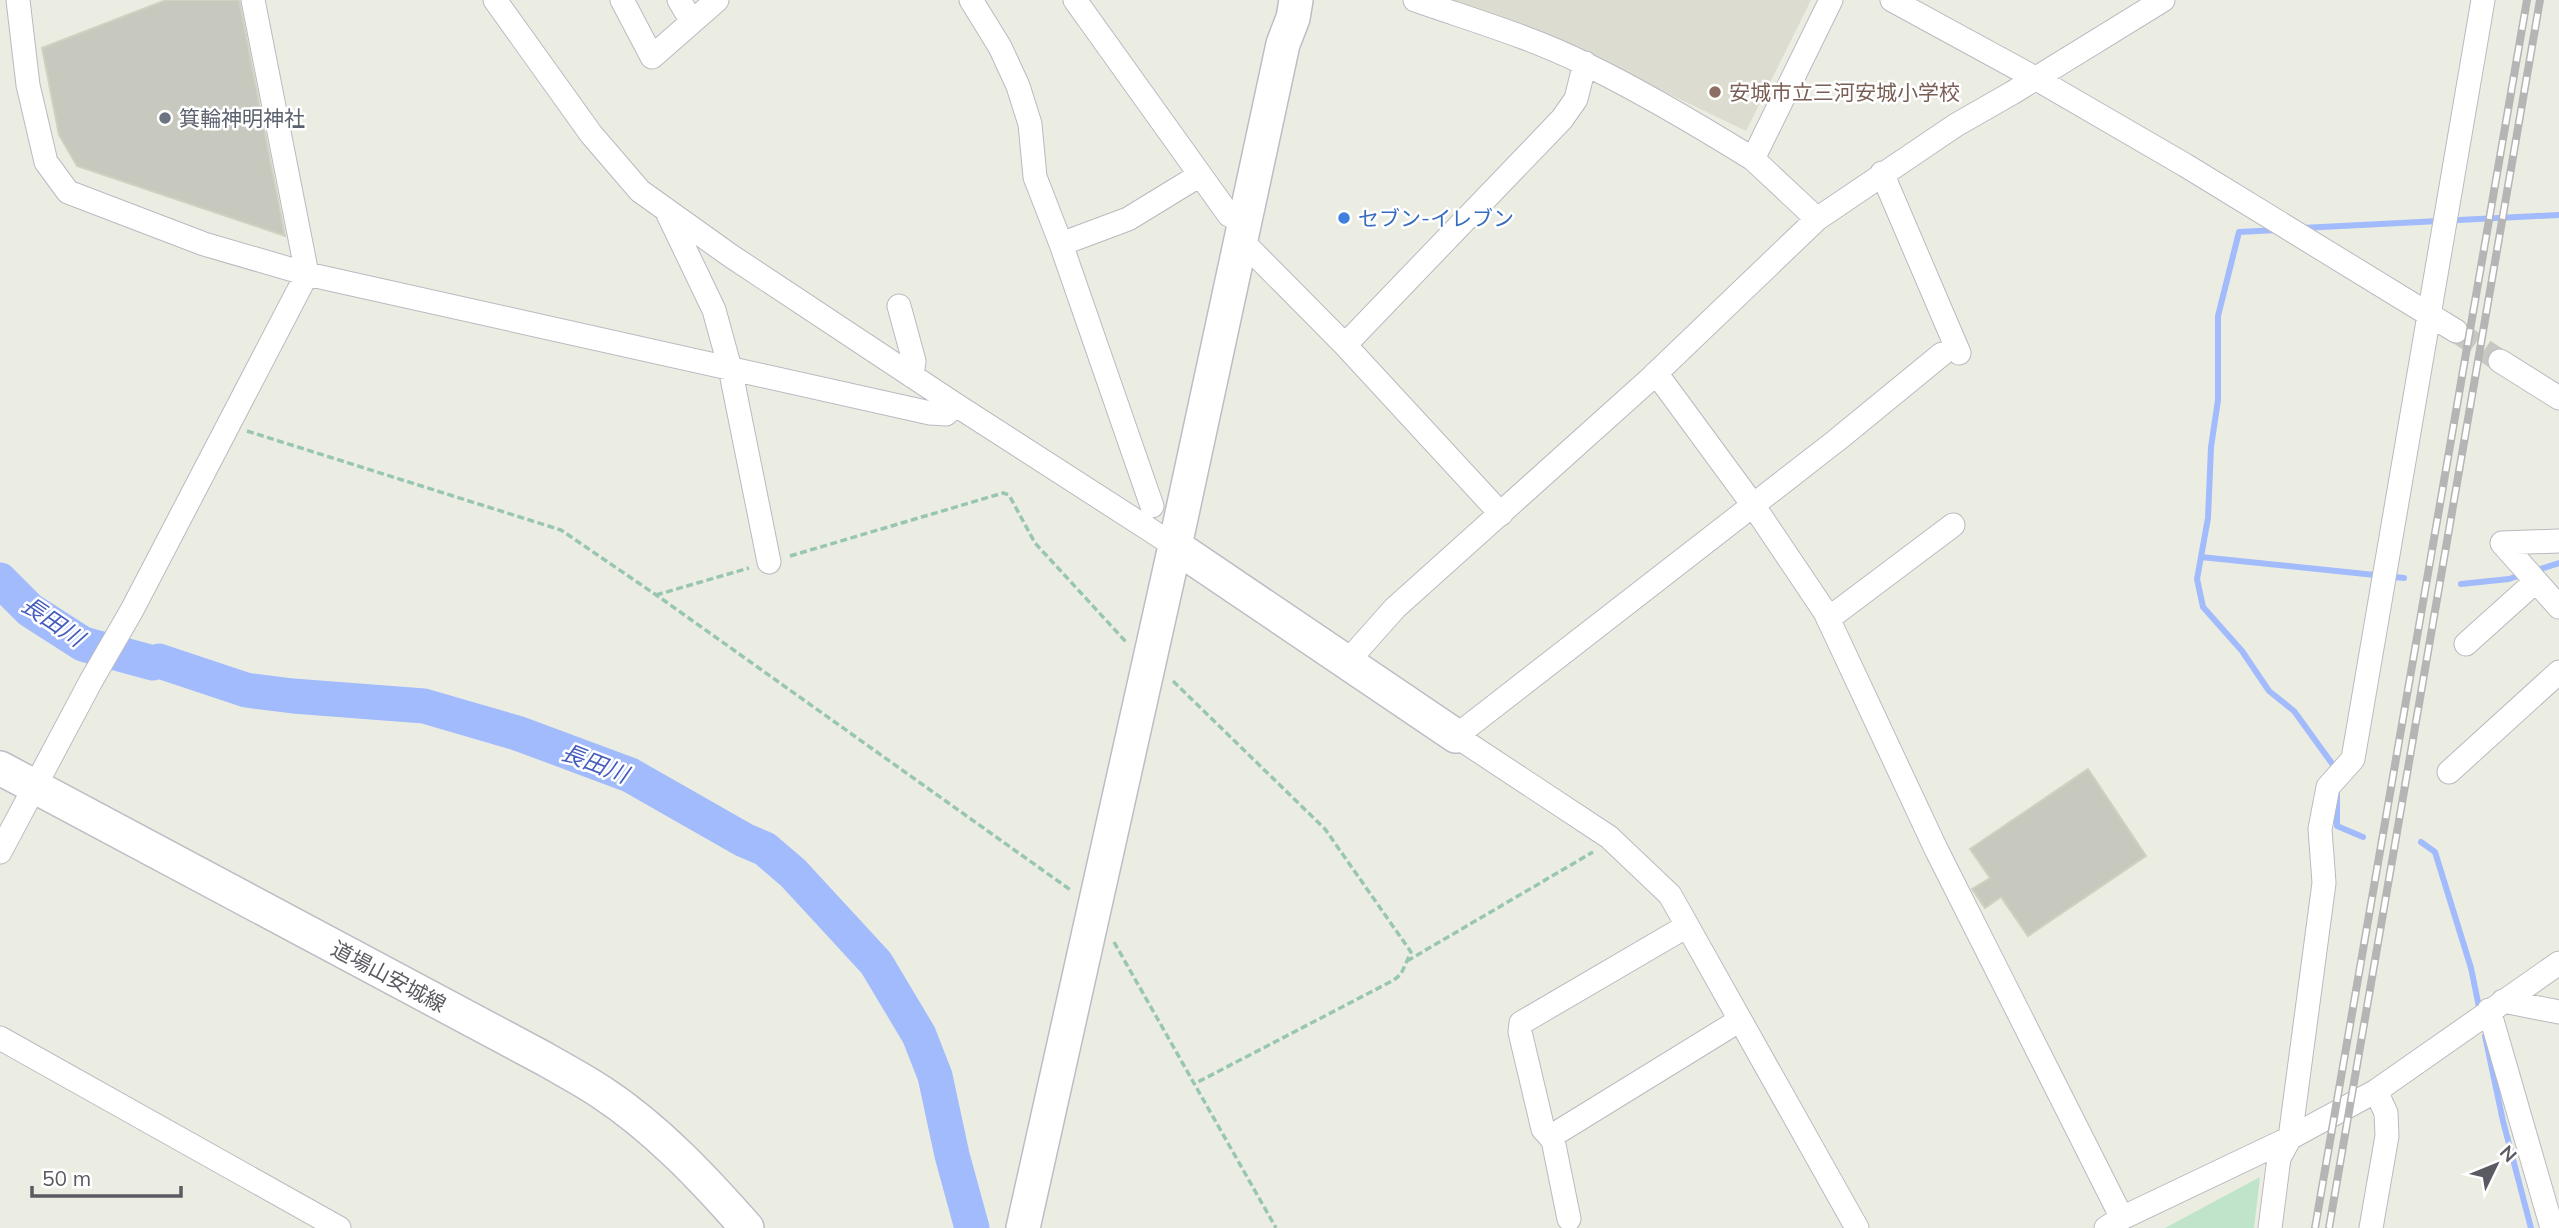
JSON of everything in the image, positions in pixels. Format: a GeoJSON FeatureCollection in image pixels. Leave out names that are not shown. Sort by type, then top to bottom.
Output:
{"type":"FeatureCollection","features":[{"type":"Feature","properties":{"kind":"street"},"geometry":{"type":"LineString","coordinates":[[18,0],[27,85],[46,162],[68,192],[204,244],[307,274],[930,413],[946,414],[956,405]]}},
{"type":"Feature","properties":{"kind":"street"},"geometry":{"type":"LineString","coordinates":[[0,852],[132,610],[307,274],[253,0]]}},
{"type":"Feature","properties":{"kind":"street"},"geometry":{"type":"LineString","coordinates":[[495,0],[591,134],[640,191],[668,213],[956,405],[1175,546],[1613,840],[1670,895],[1857,1228]]}},
{"type":"Feature","properties":{"kind":"street"},"geometry":{"type":"LineString","coordinates":[[622,0],[652,57],[717,0]]}},
{"type":"Feature","properties":{"kind":"street"},"geometry":{"type":"LineString","coordinates":[[679,0],[692,22]]}},
{"type":"Feature","properties":{"kind":"street"},"geometry":{"type":"LineString","coordinates":[[971,0],[1000,47],[1018,86],[1030,124],[1035,177],[1062,244],[1153,506]]}},
{"type":"Feature","properties":{"kind":"street"},"geometry":{"type":"LineString","coordinates":[[1076,0],[1242,231],[1501,514]]}},
{"type":"Feature","properties":{"kind":"street"},"geometry":{"type":"LineString","coordinates":[[1283,44],[1281,19],[1285,0]]}},
{"type":"Feature","properties":{"kind":"street"},"geometry":{"type":"LineString","coordinates":[[1023,1228],[1175,546],[1283,44],[1293,18],[1296,0]]}},
{"type":"Feature","properties":{"kind":"street"},"geometry":{"type":"LineString","coordinates":[[1415,0],[1542,45],[1585,64],[1689,119],[1753,159],[1818,219]]}},
{"type":"Feature","properties":{"kind":"street"},"geometry":{"type":"LineString","coordinates":[[1753,159],[1832,0]]}},
{"type":"Feature","properties":{"kind":"street"},"geometry":{"type":"LineString","coordinates":[[1892,0],[2035,78],[2185,165],[2456,331]]}},
{"type":"Feature","properties":{"kind":"street"},"geometry":{"type":"LineString","coordinates":[[1347,662],[1395,608],[1438,567],[1501,514],[1656,373],[1818,219],[1882,173],[1922,150],[1956,124],[2163,0]]}},
{"type":"Feature","properties":{"kind":"street"},"geometry":{"type":"LineString","coordinates":[[2270,1228],[2279,1158],[2290,1138],[2324,883],[2320,829],[2328,787],[2353,759],[2483,0]]}},
{"type":"Feature","properties":{"kind":"street"},"geometry":{"type":"LineString","coordinates":[[1345,345],[1562,119],[1576,99],[1585,64]]}},
{"type":"Feature","properties":{"kind":"street"},"geometry":{"type":"LineString","coordinates":[[1456,736],[1950,354],[1882,173]]}},
{"type":"Feature","properties":{"kind":"street"},"geometry":{"type":"LineString","coordinates":[[1062,244],[1128,219],[1200,175]]}},
{"type":"Feature","properties":{"kind":"street"},"geometry":{"type":"LineString","coordinates":[[668,213],[714,310],[730,368],[769,562]]}},
{"type":"Feature","properties":{"kind":"street"},"geometry":{"type":"LineString","coordinates":[[899,306],[914,361],[912,376]]}},
{"type":"Feature","properties":{"kind":"street"},"geometry":{"type":"LineString","coordinates":[[2500,361],[2559,398]]}},
{"type":"Feature","properties":{"kind":"street"},"geometry":{"type":"LineString","coordinates":[[1656,373],[1753,505],[1828,619],[2114,1223],[2290,1138],[2376,1091],[2559,963]]}},
{"type":"Feature","properties":{"kind":"street"},"geometry":{"type":"LineString","coordinates":[[1828,619],[1953,526]]}},
{"type":"Feature","properties":{"kind":"street"},"geometry":{"type":"LineString","coordinates":[[2559,541],[2502,544],[2559,607]]}},
{"type":"Feature","properties":{"kind":"street"},"geometry":{"type":"LineString","coordinates":[[2466,644],[2536,581]]}},
{"type":"Feature","properties":{"kind":"street"},"geometry":{"type":"LineString","coordinates":[[2449,772],[2559,672]]}},
{"type":"Feature","properties":{"kind":"street","name":"道場山安城線"},"geometry":{"type":"LineString","coordinates":[[0,768],[545,1059],[603,1093],[668,1146],[747,1228]]}},
{"type":"Feature","properties":{"kind":"street"},"geometry":{"type":"LineString","coordinates":[[1569,1219],[1553,1140],[1543,1129],[1520,1032],[1521,1023],[1687,926]]}},
{"type":"Feature","properties":{"kind":"street"},"geometry":{"type":"LineString","coordinates":[[2496,1006],[2559,1012]]}},
{"type":"Feature","properties":{"kind":"street"},"geometry":{"type":"LineString","coordinates":[[2496,1006],[2552,1228]]}},
{"type":"Feature","properties":{"kind":"street"},"geometry":{"type":"LineString","coordinates":[[1550,1137],[1740,1020]]}},
{"type":"Feature","properties":{"kind":"street"},"geometry":{"type":"LineString","coordinates":[[0,1038],[339,1228]]}},
{"type":"Feature","properties":{"kind":"street"},"geometry":{"type":"LineString","coordinates":[[2371,1228],[2387,1136],[2386,1113],[2376,1091]]}},
{"type":"Feature","properties":{"kind":"path"},"geometry":{"type":"LineString","coordinates":[[228,425],[561,530],[1094,907]]}},
{"type":"Feature","properties":{"kind":"path"},"geometry":{"type":"LineString","coordinates":[[656,595],[1003,493],[1009,495],[1035,543],[1133,649],[1161,670],[1325,829],[1411,952],[1401,974],[1394,980],[1194,1084]]}},
{"type":"Feature","properties":{"kind":"path"},"geometry":{"type":"LineString","coordinates":[[1406,961],[1613,840]]}},
{"type":"Feature","properties":{"kind":"path"},"geometry":{"type":"LineString","coordinates":[[1114,942],[1276,1228]]}},
{"type":"Feature","properties":{"kind":"shaded area","name":"安城市立三河安城小学校"},"geometry":{"type":"Polygon","coordinates":[[[1437,0],[1811,0],[1746,131],[1584,53],[1437,0]]]}},
{"type":"Feature","properties":{"kind":"green space"},"geometry":{"type":"Polygon","coordinates":[[[2260,1177],[2254,1228],[2165,1228],[2260,1177]]]}},
{"type":"Feature","properties":{"kind":"building","name":"箕輪神明神社"},"geometry":{"type":"Polygon","coordinates":[[[166,0],[239,0],[285,236],[77,166],[59,135],[42,48],[166,0]]]}},
{"type":"Feature","properties":{"kind":"building"},"geometry":{"type":"Polygon","coordinates":[[[2088,769],[2146,856],[2028,936],[2001,897],[1985,908],[1972,889],[1990,878],[1970,849],[2088,769]]]}},
{"type":"Feature","properties":{"kind":"waterway"},"geometry":{"type":"LineString","coordinates":[[2302,228],[2559,215]]}},
{"type":"Feature","properties":{"kind":"waterway"},"geometry":{"type":"LineString","coordinates":[[2277,230],[2239,232],[2218,316],[2218,400],[2211,447],[2208,518],[2197,579],[2203,607],[2242,651],[2269,691],[2294,711],[2336,769]]}},
{"type":"Feature","properties":{"kind":"waterway"},"geometry":{"type":"LineString","coordinates":[[2201,557],[2404,578]]}},
{"type":"Feature","properties":{"kind":"waterway"},"geometry":{"type":"LineString","coordinates":[[2534,571],[2559,563]]}},
{"type":"Feature","properties":{"kind":"waterway"},"geometry":{"type":"LineString","coordinates":[[2461,584],[2509,579],[2524,574]]}},
{"type":"Feature","properties":{"kind":"waterway","name":"長田川"},"geometry":{"type":"LineString","coordinates":[[0,580],[30,610],[83,644],[153,663],[159,661],[246,690],[424,706],[517,733],[630,775],[744,840],[765,849],[793,873],[876,963],[919,1035],[935,1076],[952,1155],[972,1228]]}},
{"type":"Feature","properties":{"kind":"waterway"},"geometry":{"type":"LineString","coordinates":[[2337,794],[2337,826],[2363,837]]}},
{"type":"Feature","properties":{"kind":"waterway"},"geometry":{"type":"LineString","coordinates":[[2421,842],[2435,852],[2471,968],[2480,1012]]}},
{"type":"Feature","properties":{"kind":"waterway"},"geometry":{"type":"LineString","coordinates":[[2485,1036],[2503,1121],[2531,1228]]}},
{"type":"Feature","properties":{"kind":"tunnel"},"geometry":{"type":"LineString","coordinates":[[2456,331],[2500,361]]}},
{"type":"Feature","properties":{"kind":"railway"},"geometry":{"type":"LineString","coordinates":[[2315,1228],[2527,0]]}},
{"type":"Feature","properties":{"kind":"railway"},"geometry":{"type":"LineString","coordinates":[[2329,1228],[2540,0]]}},
{"type":"Feature","properties":{"kind":"place","name":"安城市立三河安城小学校"},"geometry":{"type":"Point","coordinates":[1715,92]}},
{"type":"Feature","properties":{"kind":"place","name":"箕輪神明神社"},"geometry":{"type":"Point","coordinates":[165,118]}},
{"type":"Feature","properties":{"kind":"place","name":"セブン-イレブン"},"geometry":{"type":"Point","coordinates":[1344,218]}}]}
